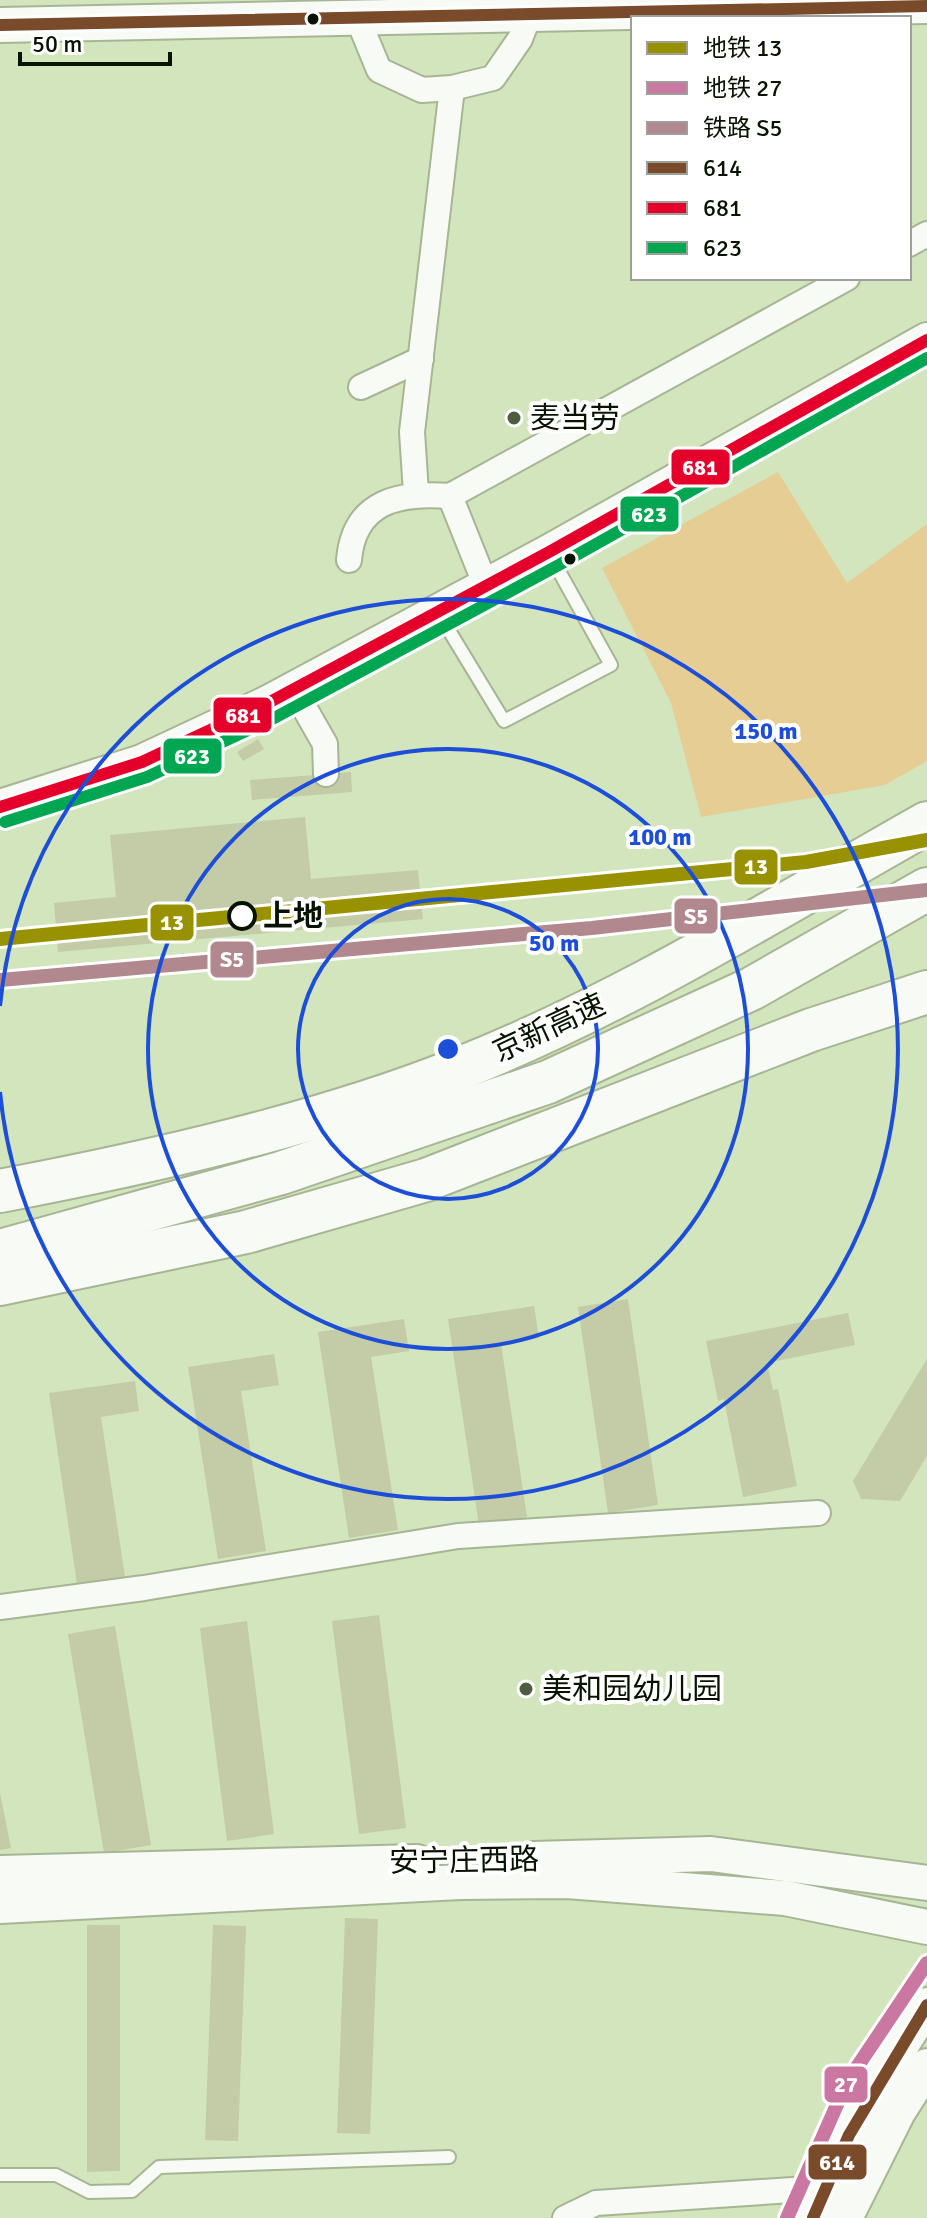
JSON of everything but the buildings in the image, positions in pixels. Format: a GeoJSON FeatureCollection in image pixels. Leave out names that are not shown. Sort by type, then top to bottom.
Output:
{"type":"FeatureCollection","features":[{"type":"Feature","properties":{"kind":"highway","name":"京新高速"},"geometry":{"type":"LineString","coordinates":[[0,1191],[68,1178],[303,1120],[455,1071],[608,1002],[927,823]]}},
{"type":"Feature","properties":{"kind":"highway","name":"京新高速"},"geometry":{"type":"LineString","coordinates":[[0,1251],[281,1173],[548,1082],[751,989],[927,889]]}},
{"type":"Feature","properties":{"kind":"highway"},"geometry":{"type":"LineString","coordinates":[[0,1284],[230,1236],[426,1180],[811,1030],[927,992]]}},
{"type":"Feature","properties":{"kind":"street"},"geometry":{"type":"LineString","coordinates":[[0,25],[85,17],[358,19],[529,16],[722,6],[927,6]]}},
{"type":"Feature","properties":{"kind":"street"},"geometry":{"type":"LineString","coordinates":[[358,19],[379,70],[422,90],[452,88],[493,78],[520,39],[529,16]]}},
{"type":"Feature","properties":{"kind":"street"},"geometry":{"type":"LineString","coordinates":[[416,493],[412,432],[452,88]]}},
{"type":"Feature","properties":{"kind":"street"},"geometry":{"type":"LineString","coordinates":[[349,560],[351,539],[374,506],[416,493],[450,496],[843,280]]}},
{"type":"Feature","properties":{"kind":"street"},"geometry":{"type":"LineString","coordinates":[[0,829],[117,791],[224,749],[305,709],[443,621],[486,586],[554,561],[927,340]]}},
{"type":"Feature","properties":{"kind":"street"},"geometry":{"type":"LineString","coordinates":[[361,387],[421,359]]}},
{"type":"Feature","properties":{"kind":"street"},"geometry":{"type":"LineString","coordinates":[[0,807],[154,756],[443,621],[927,367]]}},
{"type":"Feature","properties":{"kind":"street"},"geometry":{"type":"LineString","coordinates":[[450,496],[486,586]]}},
{"type":"Feature","properties":{"kind":"street"},"geometry":{"type":"LineString","coordinates":[[305,709],[325,744],[326,774]]}},
{"type":"Feature","properties":{"kind":"street"},"geometry":{"type":"LineString","coordinates":[[0,1607],[144,1588],[458,1536],[818,1513]]}},
{"type":"Feature","properties":{"kind":"street","name":"安宁庄西路"},"geometry":{"type":"LineString","coordinates":[[0,1873],[711,1854],[927,1883]]}},
{"type":"Feature","properties":{"kind":"street"},"geometry":{"type":"LineString","coordinates":[[0,1906],[460,1882],[567,1881],[785,1898],[927,1927]]}},
{"type":"Feature","properties":{"kind":"street"},"geometry":{"type":"LineString","coordinates":[[565,2218],[596,2203],[818,2203],[866,2099],[927,2005]]}},
{"type":"Feature","properties":{"kind":"street"},"geometry":{"type":"LineString","coordinates":[[845,2218],[898,2112],[927,2066]]}},
{"type":"Feature","properties":{"kind":"lane"},"geometry":{"type":"LineString","coordinates":[[443,621],[504,721],[611,665],[554,561]]}},
{"type":"Feature","properties":{"kind":"lane"},"geometry":{"type":"LineString","coordinates":[[0,2175],[56,2175],[89,2192],[132,2191],[159,2167],[449,2157]]}},
{"type":"Feature","properties":{"kind":"shaded area"},"geometry":{"type":"Polygon","coordinates":[[[778,472],[847,583],[927,524],[927,761],[885,785],[701,817],[671,703],[602,568],[778,472]]]}},
{"type":"Feature","properties":{"kind":"metro line","name":"13"},"geometry":{"type":"LineString","coordinates":[[0,939],[806,862],[927,840]]}},
{"type":"Feature","properties":{"kind":"metro line","name":"27"},"geometry":{"type":"LineString","coordinates":[[787,2218],[847,2082],[927,1963]]}},
{"type":"Feature","properties":{"kind":"rail line","name":"S5"},"geometry":{"type":"LineString","coordinates":[[0,980],[592,928],[927,890]]}},
{"type":"Feature","properties":{"kind":"transit line","name":"614"},"geometry":{"type":"LineString","coordinates":[[0,25],[927,6]]}},
{"type":"Feature","properties":{"kind":"transit line","name":"681"},"geometry":{"type":"LineString","coordinates":[[0,807],[142,762],[268,703],[549,552],[927,340]]}},
{"type":"Feature","properties":{"kind":"transit line","name":"623"},"geometry":{"type":"LineString","coordinates":[[5,822],[147,777],[276,717],[557,566],[927,358]]}},
{"type":"Feature","properties":{"kind":"transit line","name":"614"},"geometry":{"type":"LineString","coordinates":[[813,2218],[849,2135],[927,2005]]}},
{"type":"Feature","properties":{"kind":"place","name":"麦当劳"},"geometry":{"type":"Point","coordinates":[514,418]}},
{"type":"Feature","properties":{"kind":"place","name":"上地"},"geometry":{"type":"Point","coordinates":[242,916]}},
{"type":"Feature","properties":{"kind":"place","name":"美和园幼儿园"},"geometry":{"type":"Point","coordinates":[526,1689]}}]}
